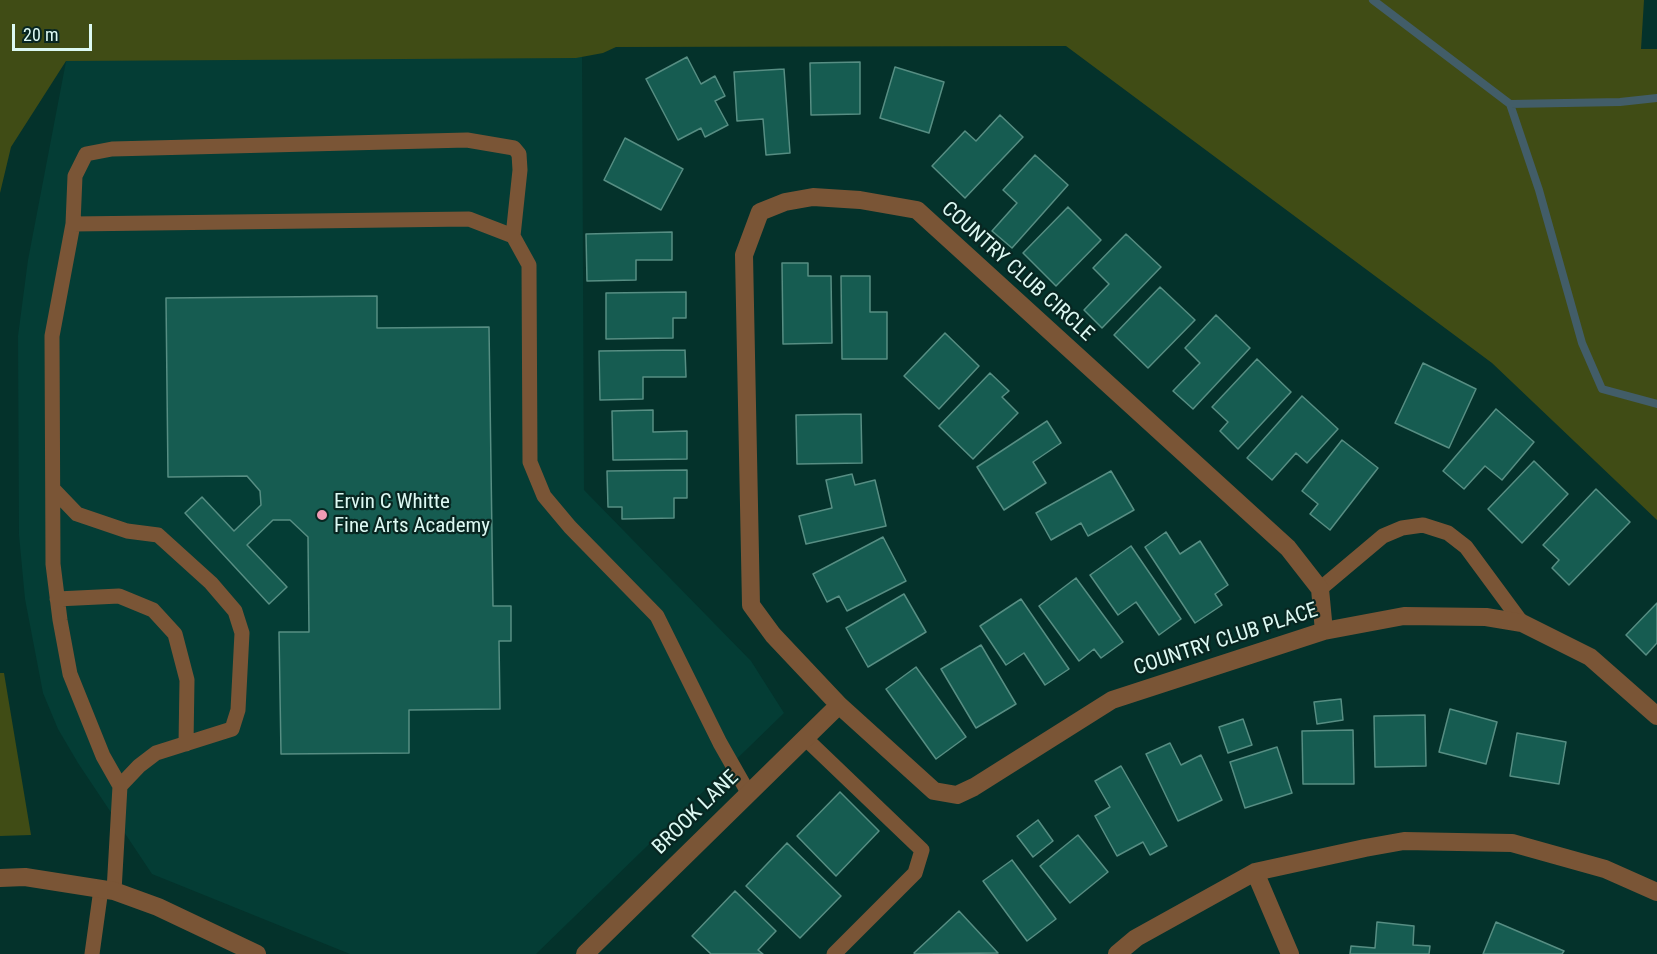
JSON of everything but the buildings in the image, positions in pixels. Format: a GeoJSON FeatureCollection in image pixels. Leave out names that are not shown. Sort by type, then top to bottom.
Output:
{"type":"FeatureCollection","features":[{"type":"Feature","properties":{"kind":"street","name":"COUNTRY CLUB CIRCLE"},"geometry":{"type":"LineString","coordinates":[[839,705],[773,635],[751,605],[744,255],[760,212],[785,202],[813,197],[860,200],[917,210],[1288,548],[1320,589]]}},
{"type":"Feature","properties":{"kind":"street"},"geometry":{"type":"LineString","coordinates":[[1320,589],[1324,631]]}},
{"type":"Feature","properties":{"kind":"street","name":"COUNTRY CLUB PLACE"},"geometry":{"type":"LineString","coordinates":[[839,705],[934,791],[957,795],[974,787],[1112,700],[1324,631],[1404,616],[1486,617],[1522,623],[1590,657],[1657,716]]}},
{"type":"Feature","properties":{"kind":"street","name":"BROOK LANE"},"geometry":{"type":"LineString","coordinates":[[585,954],[839,705]]}},
{"type":"Feature","properties":{"kind":"street"},"geometry":{"type":"LineString","coordinates":[[1117,954],[1136,938],[1255,872],[1404,841],[1512,843],[1605,869],[1657,892]]}},
{"type":"Feature","properties":{"kind":"street"},"geometry":{"type":"LineString","coordinates":[[1255,872],[1290,954]]}},
{"type":"Feature","properties":{"kind":"street"},"geometry":{"type":"LineString","coordinates":[[0,878],[25,877],[108,890],[158,907],[258,954]]}},
{"type":"Feature","properties":{"kind":"lane"},"geometry":{"type":"LineString","coordinates":[[92,954],[108,890],[120,786],[103,756],[70,674],[53,564],[52,336],[73,224],[75,176],[86,154],[112,149],[467,140],[514,148],[519,154],[520,170],[513,236],[529,265],[530,462],[544,496],[570,527],[657,616],[748,794]]}},
{"type":"Feature","properties":{"kind":"lane"},"geometry":{"type":"LineString","coordinates":[[73,224],[469,219],[513,236]]}},
{"type":"Feature","properties":{"kind":"lane"},"geometry":{"type":"LineString","coordinates":[[53,489],[76,514],[127,531],[158,535],[211,583],[235,611],[242,633],[238,710],[232,729],[156,753],[139,766],[120,786]]}},
{"type":"Feature","properties":{"kind":"lane"},"geometry":{"type":"LineString","coordinates":[[1320,589],[1383,536],[1402,528],[1423,525],[1448,533],[1466,547],[1522,623]]}},
{"type":"Feature","properties":{"kind":"lane"},"geometry":{"type":"LineString","coordinates":[[57,600],[119,596],[153,610],[175,634],[188,680],[186,744]]}},
{"type":"Feature","properties":{"kind":"lane"},"geometry":{"type":"LineString","coordinates":[[805,738],[922,850],[915,873],[834,954]]}},
{"type":"Feature","properties":{"kind":"shaded area","name":"Ervin C Whitte Fine Arts Academy"},"geometry":{"type":"Polygon","coordinates":[[[582,48],[584,490],[751,661],[784,713],[536,954],[350,954],[152,874],[78,763],[58,729],[43,693],[25,599],[19,535],[18,336],[28,260],[68,51],[582,48]]]}},
{"type":"Feature","properties":{"kind":"green space"},"geometry":{"type":"Polygon","coordinates":[[[0,0],[1644,0],[1641,49],[1657,49],[1657,520],[1492,363],[1066,46],[616,47],[603,53],[576,58],[66,61],[11,147],[0,193],[0,0]]]}},
{"type":"Feature","properties":{"kind":"green space"},"geometry":{"type":"Polygon","coordinates":[[[0,673],[4,673],[31,835],[0,836],[0,673]]]}},
{"type":"Feature","properties":{"kind":"waterway"},"geometry":{"type":"LineString","coordinates":[[1373,0],[1510,104],[1620,102],[1657,98]]}},
{"type":"Feature","properties":{"kind":"waterway"},"geometry":{"type":"LineString","coordinates":[[1510,104],[1539,190],[1582,343],[1602,389],[1657,404]]}},
{"type":"Feature","properties":{"kind":"place","name":"Ervin C Whitte Fine Arts Academy"},"geometry":{"type":"Point","coordinates":[322,515]}}]}
